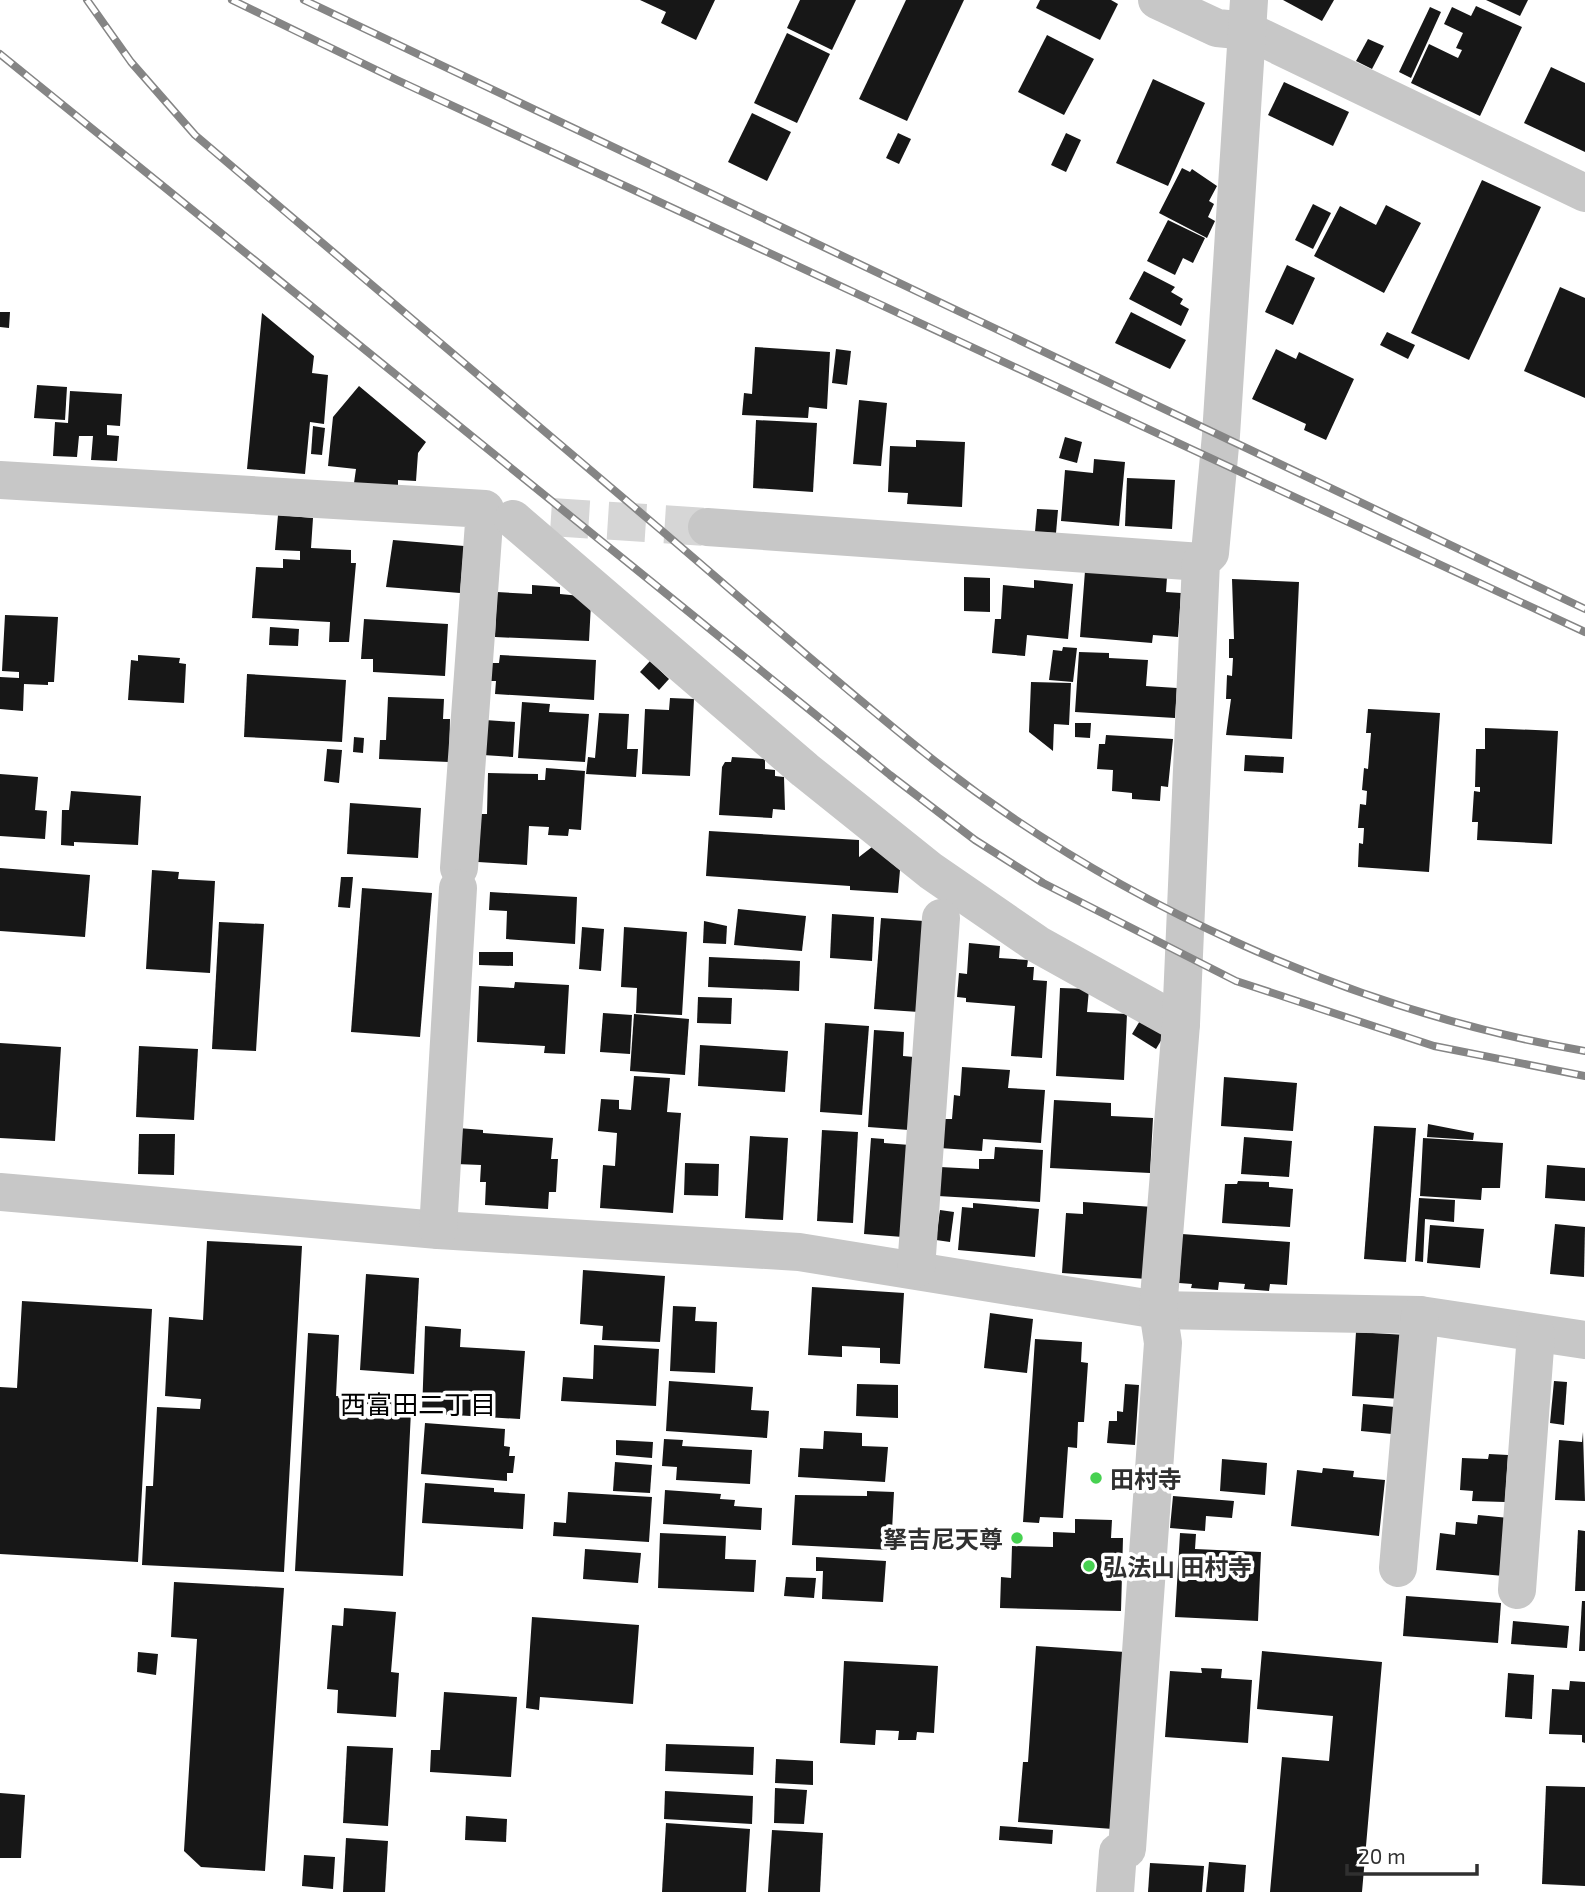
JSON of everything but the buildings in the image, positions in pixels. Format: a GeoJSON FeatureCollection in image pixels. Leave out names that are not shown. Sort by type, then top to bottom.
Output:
{"type":"FeatureCollection","features":[{"type":"Feature","properties":{"kind":"street"},"geometry":{"type":"LineString","coordinates":[[1157,0],[1217,28],[1249,16],[1585,193]]}},
{"type":"Feature","properties":{"kind":"street"},"geometry":{"type":"LineString","coordinates":[[1115,1892],[1118,1852],[1128,1849],[1163,1343],[1158,1310],[1181,1024],[1201,562],[1210,553],[1219,459],[1249,16]]}},
{"type":"Feature","properties":{"kind":"street"},"geometry":{"type":"LineString","coordinates":[[0,480],[551,517]]}},
{"type":"Feature","properties":{"kind":"street"},"geometry":{"type":"LineString","coordinates":[[499,514],[805,770],[931,871],[981,908],[1037,944],[1181,1024]]}},
{"type":"Feature","properties":{"kind":"street"},"geometry":{"type":"LineString","coordinates":[[438,1230],[459,878],[499,514]]}},
{"type":"Feature","properties":{"kind":"street"},"geometry":{"type":"LineString","coordinates":[[707,527],[1201,562]]}},
{"type":"Feature","properties":{"kind":"street"},"geometry":{"type":"LineString","coordinates":[[916,1269],[941,918]]}},
{"type":"Feature","properties":{"kind":"street"},"geometry":{"type":"LineString","coordinates":[[0,1192],[438,1230],[799,1252],[1158,1310],[1420,1315],[1585,1340]]}},
{"type":"Feature","properties":{"kind":"street"},"geometry":{"type":"LineString","coordinates":[[1398,1568],[1420,1315]]}},
{"type":"Feature","properties":{"kind":"street"},"geometry":{"type":"LineString","coordinates":[[1517,1590],[1536,1334]]}},
{"type":"Feature","properties":{"kind":"tunnel"},"geometry":{"type":"LineString","coordinates":[[551,517],[707,527]]}},
{"type":"Feature","properties":{"kind":"railway"},"geometry":{"type":"LineString","coordinates":[[87,0],[131,62],[195,135],[859,699],[926,754],[998,807],[1074,857],[1154,902],[1238,943],[1323,979],[1410,1009],[1498,1033],[1585,1051]]}},
{"type":"Feature","properties":{"kind":"railway"},"geometry":{"type":"LineString","coordinates":[[232,0],[397,80],[1585,632]]}},
{"type":"Feature","properties":{"kind":"railway"},"geometry":{"type":"LineString","coordinates":[[304,0],[1585,609]]}},
{"type":"Feature","properties":{"kind":"railway"},"geometry":{"type":"LineString","coordinates":[[0,54],[890,775],[975,840],[1043,883],[1236,981],[1434,1046],[1585,1076]]}},
{"type":"Feature","properties":{"kind":"place","name":"田村寺"},"geometry":{"type":"Point","coordinates":[1096,1478]}},
{"type":"Feature","properties":{"kind":"place","name":"拏吉尼天尊"},"geometry":{"type":"Point","coordinates":[1017,1538]}},
{"type":"Feature","properties":{"kind":"place","name":"弘法山 田村寺"},"geometry":{"type":"Point","coordinates":[1089,1566]}},
{"type":"Feature","properties":{"kind":"district","name":"西富田二丁目"},"geometry":{"type":"Point","coordinates":[418,1403]}}]}
